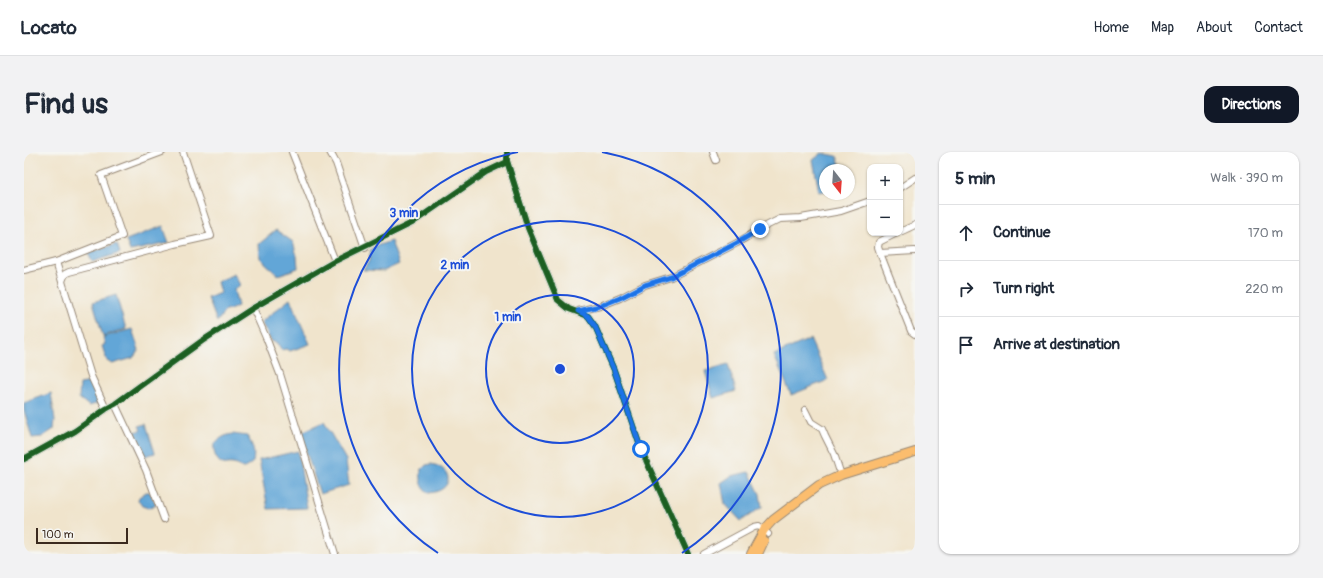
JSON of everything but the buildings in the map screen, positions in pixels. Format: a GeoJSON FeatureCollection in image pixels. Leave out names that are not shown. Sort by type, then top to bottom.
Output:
{"type":"FeatureCollection","features":[{"type":"Feature","properties":{"kind":"main road"},"geometry":{"type":"LineString","coordinates":[[751,554],[773,520],[818,485],[841,475],[915,452]]}},
{"type":"Feature","properties":{"kind":"main road"},"geometry":{"type":"LineString","coordinates":[[758,554],[766,532],[815,493],[830,484],[915,458]]}},
{"type":"Feature","properties":{"kind":"street"},"geometry":{"type":"LineString","coordinates":[[24,270],[56,262],[122,236],[101,175],[162,152]]}},
{"type":"Feature","properties":{"kind":"street"},"geometry":{"type":"LineString","coordinates":[[62,281],[65,274],[69,272],[211,236],[183,152]]}},
{"type":"Feature","properties":{"kind":"street"},"geometry":{"type":"LineString","coordinates":[[292,152],[335,261]]}},
{"type":"Feature","properties":{"kind":"street"},"geometry":{"type":"LineString","coordinates":[[330,152],[336,163],[365,248]]}},
{"type":"Feature","properties":{"kind":"street"},"geometry":{"type":"LineString","coordinates":[[507,152],[507,161],[528,228],[558,300],[569,309],[578,311],[588,316],[595,326],[614,370],[641,449],[688,554]]}},
{"type":"Feature","properties":{"kind":"street"},"geometry":{"type":"LineString","coordinates":[[713,152],[716,160]]}},
{"type":"Feature","properties":{"kind":"street"},"geometry":{"type":"LineString","coordinates":[[24,459],[75,431],[202,341],[253,308],[335,261],[365,248],[412,223],[486,172],[505,163]]}},
{"type":"Feature","properties":{"kind":"street"},"geometry":{"type":"LineString","coordinates":[[903,186],[915,178]]}},
{"type":"Feature","properties":{"kind":"street"},"geometry":{"type":"LineString","coordinates":[[578,311],[600,306],[620,298],[645,285],[671,277],[780,219],[801,218],[841,211],[867,202]]}},
{"type":"Feature","properties":{"kind":"street"},"geometry":{"type":"LineString","coordinates":[[903,230],[915,224]]}},
{"type":"Feature","properties":{"kind":"street"},"geometry":{"type":"LineString","coordinates":[[891,236],[880,242],[878,247],[911,331],[915,334]]}},
{"type":"Feature","properties":{"kind":"street"},"geometry":{"type":"LineString","coordinates":[[880,253],[915,251]]}},
{"type":"Feature","properties":{"kind":"street"},"geometry":{"type":"LineString","coordinates":[[56,262],[91,376],[106,409]]}},
{"type":"Feature","properties":{"kind":"street"},"geometry":{"type":"LineString","coordinates":[[253,308],[280,374],[334,554]]}},
{"type":"Feature","properties":{"kind":"street"},"geometry":{"type":"LineString","coordinates":[[115,404],[146,470],[164,519]]}},
{"type":"Feature","properties":{"kind":"street"},"geometry":{"type":"LineString","coordinates":[[805,410],[811,422],[822,429],[834,454],[841,475]]}},
{"type":"Feature","properties":{"kind":"street"},"geometry":{"type":"LineString","coordinates":[[704,554],[754,527],[759,526],[766,532]]}},
{"type":"Feature","properties":{"kind":"water"},"geometry":{"type":"Polygon","coordinates":[[[822,153],[837,156],[840,164],[819,164],[819,192],[813,160],[822,153]]]}},
{"type":"Feature","properties":{"kind":"water"},"geometry":{"type":"Polygon","coordinates":[[[163,226],[169,243],[130,251],[126,240],[163,226]]]}},
{"type":"Feature","properties":{"kind":"water"},"geometry":{"type":"Polygon","coordinates":[[[276,230],[293,242],[297,256],[298,268],[278,275],[260,258],[259,244],[276,230]]]}},
{"type":"Feature","properties":{"kind":"water"},"geometry":{"type":"Polygon","coordinates":[[[391,241],[399,264],[384,271],[363,270],[369,261],[371,249],[391,241]]]}},
{"type":"Feature","properties":{"kind":"water"},"geometry":{"type":"Polygon","coordinates":[[[117,244],[120,253],[92,262],[88,253],[117,244]]]}},
{"type":"Feature","properties":{"kind":"water"},"geometry":{"type":"Polygon","coordinates":[[[234,274],[240,285],[234,290],[238,306],[225,311],[217,322],[208,298],[220,293],[217,282],[234,274]]]}},
{"type":"Feature","properties":{"kind":"water"},"geometry":{"type":"Polygon","coordinates":[[[116,295],[126,329],[103,336],[93,302],[116,295]]]}},
{"type":"Feature","properties":{"kind":"water"},"geometry":{"type":"Polygon","coordinates":[[[290,299],[310,344],[290,351],[286,349],[281,350],[277,343],[271,341],[261,322],[290,299]]]}},
{"type":"Feature","properties":{"kind":"water"},"geometry":{"type":"Polygon","coordinates":[[[132,329],[139,350],[133,358],[112,364],[107,361],[102,346],[105,344],[103,337],[132,329]]]}},
{"type":"Feature","properties":{"kind":"water"},"geometry":{"type":"Polygon","coordinates":[[[810,339],[828,380],[791,395],[774,355],[810,339]]]}},
{"type":"Feature","properties":{"kind":"water"},"geometry":{"type":"Polygon","coordinates":[[[728,364],[736,391],[713,398],[705,371],[728,364]]]}},
{"type":"Feature","properties":{"kind":"water"},"geometry":{"type":"Polygon","coordinates":[[[91,382],[98,394],[99,403],[89,406],[79,398],[80,384],[91,382]]]}},
{"type":"Feature","properties":{"kind":"water"},"geometry":{"type":"Polygon","coordinates":[[[51,393],[55,420],[54,429],[42,437],[32,438],[24,410],[24,403],[51,393]]]}},
{"type":"Feature","properties":{"kind":"water"},"geometry":{"type":"Polygon","coordinates":[[[324,422],[346,460],[349,485],[320,494],[300,433],[324,422]]]}},
{"type":"Feature","properties":{"kind":"water"},"geometry":{"type":"Polygon","coordinates":[[[146,424],[155,453],[142,457],[132,431],[134,430],[136,432],[141,430],[139,426],[146,424]]]}},
{"type":"Feature","properties":{"kind":"water"},"geometry":{"type":"Polygon","coordinates":[[[233,434],[247,436],[254,452],[253,462],[244,468],[233,464],[220,463],[215,455],[214,444],[223,437],[233,434]]]}},
{"type":"Feature","properties":{"kind":"water"},"geometry":{"type":"Polygon","coordinates":[[[298,451],[307,508],[268,509],[259,460],[298,451]]]}},
{"type":"Feature","properties":{"kind":"water"},"geometry":{"type":"Polygon","coordinates":[[[431,464],[439,466],[444,470],[448,479],[447,484],[443,488],[429,493],[424,489],[421,480],[421,470],[426,465],[431,464]]]}},
{"type":"Feature","properties":{"kind":"water"},"geometry":{"type":"Polygon","coordinates":[[[749,472],[760,494],[762,507],[741,521],[725,504],[721,483],[731,476],[749,472]]]}},
{"type":"Feature","properties":{"kind":"water"},"geometry":{"type":"Polygon","coordinates":[[[146,492],[150,492],[156,504],[148,508],[142,506],[138,500],[139,497],[146,492]]]}},
{"type":"Feature","properties":{"kind":"cycle path"},"geometry":{"type":"LineString","coordinates":[[507,152],[507,161],[528,228],[558,300],[569,309],[588,316],[595,326],[614,370],[641,449],[688,554]]}},
{"type":"Feature","properties":{"kind":"cycle path"},"geometry":{"type":"LineString","coordinates":[[24,459],[75,431],[202,341],[253,308],[335,261],[412,223],[486,172],[505,163]]}},
{"type":"Feature","properties":{"kind":"route"},"geometry":{"type":"LineString","coordinates":[[641,449],[614,370],[595,326],[588,316],[578,311],[600,306],[620,298],[645,285],[671,277],[737,243],[760,229]]}}]}
